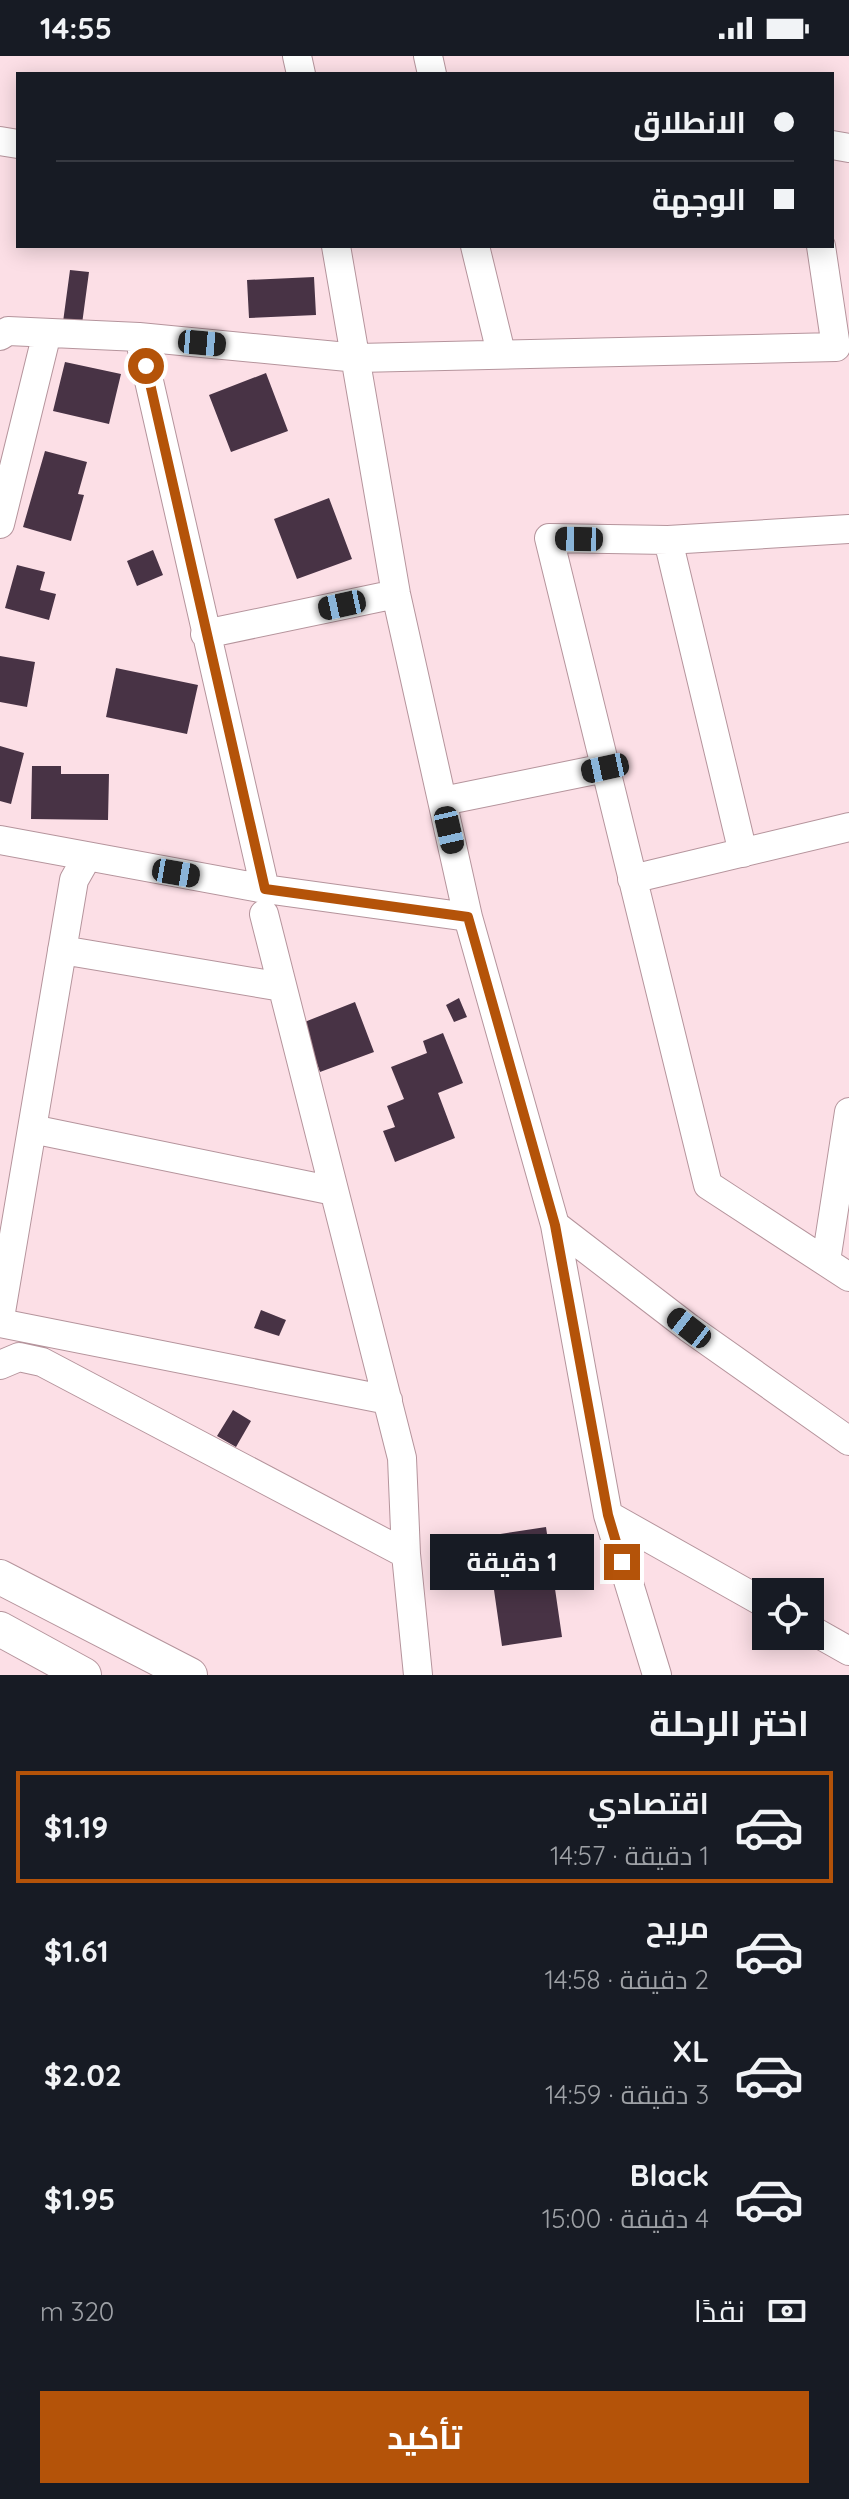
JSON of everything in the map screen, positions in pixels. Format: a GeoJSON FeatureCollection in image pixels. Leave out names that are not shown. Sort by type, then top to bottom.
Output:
{"type":"FeatureCollection","features":[{"type":"Feature","properties":{"kind":"street"},"geometry":{"type":"LineString","coordinates":[[336,248],[358,358],[396,594],[468,917],[555,1225],[608,1515],[657,1675]]}},
{"type":"Feature","properties":{"kind":"street"},"geometry":{"type":"LineString","coordinates":[[475,248],[501,353]]}},
{"type":"Feature","properties":{"kind":"street"},"geometry":{"type":"LineString","coordinates":[[3,332],[139,337],[358,358],[836,347],[821,248]]}},
{"type":"Feature","properties":{"kind":"street"},"geometry":{"type":"LineString","coordinates":[[0,524],[47,333]]}},
{"type":"Feature","properties":{"kind":"street"},"geometry":{"type":"LineString","coordinates":[[139,337],[282,987],[402,1458],[406,1554],[418,1675]]}},
{"type":"Feature","properties":{"kind":"street"},"geometry":{"type":"LineString","coordinates":[[849,529],[668,540],[549,538],[708,1185],[838,1269],[849,1112]]}},
{"type":"Feature","properties":{"kind":"street"},"geometry":{"type":"LineString","coordinates":[[668,540],[743,853]]}},
{"type":"Feature","properties":{"kind":"street"},"geometry":{"type":"LineString","coordinates":[[205,634],[396,594]]}},
{"type":"Feature","properties":{"kind":"street"},"geometry":{"type":"LineString","coordinates":[[443,801],[605,768]]}},
{"type":"Feature","properties":{"kind":"street"},"geometry":{"type":"LineString","coordinates":[[632,879],[849,827]]}},
{"type":"Feature","properties":{"kind":"street"},"geometry":{"type":"LineString","coordinates":[[0,840],[87,857],[264,902],[468,917]]}},
{"type":"Feature","properties":{"kind":"street"},"geometry":{"type":"LineString","coordinates":[[87,857],[74,880],[0,1321],[388,1400]]}},
{"type":"Feature","properties":{"kind":"street"},"geometry":{"type":"LineString","coordinates":[[62,950],[282,987]]}},
{"type":"Feature","properties":{"kind":"street"},"geometry":{"type":"LineString","coordinates":[[32,1129],[334,1191]]}},
{"type":"Feature","properties":{"kind":"street"},"geometry":{"type":"LineString","coordinates":[[555,1225],[689,1328],[849,1441]]}},
{"type":"Feature","properties":{"kind":"street"},"geometry":{"type":"LineString","coordinates":[[0,1365],[19,1357],[42,1362],[406,1554]]}},
{"type":"Feature","properties":{"kind":"street"},"geometry":{"type":"LineString","coordinates":[[608,1515],[752,1596]]}},
{"type":"Feature","properties":{"kind":"street"},"geometry":{"type":"LineString","coordinates":[[0,1577],[190,1675]]}},
{"type":"Feature","properties":{"kind":"street"},"geometry":{"type":"LineString","coordinates":[[0,1629],[84,1675]]}},
{"type":"Feature","properties":{"kind":"street"},"geometry":{"type":"LineString","coordinates":[[824,1637],[849,1651]]}},
{"type":"Feature","properties":{"kind":"building"},"geometry":{"type":"Polygon","coordinates":[[[70,270],[89,272],[82,324],[63,322],[70,270]]]}},
{"type":"Feature","properties":{"kind":"building"},"geometry":{"type":"Polygon","coordinates":[[[314,277],[316,315],[249,318],[247,280],[314,277]]]}},
{"type":"Feature","properties":{"kind":"building"},"geometry":{"type":"Polygon","coordinates":[[[65,362],[121,374],[109,424],[53,411],[65,362]]]}},
{"type":"Feature","properties":{"kind":"building"},"geometry":{"type":"Polygon","coordinates":[[[266,373],[288,431],[231,452],[209,395],[266,373]]]}},
{"type":"Feature","properties":{"kind":"building"},"geometry":{"type":"Polygon","coordinates":[[[45,451],[87,462],[78,494],[84,495],[71,541],[23,527],[45,451]]]}},
{"type":"Feature","properties":{"kind":"building"},"geometry":{"type":"Polygon","coordinates":[[[329,498],[352,559],[297,579],[274,519],[329,498]]]}},
{"type":"Feature","properties":{"kind":"building"},"geometry":{"type":"Polygon","coordinates":[[[153,550],[163,575],[137,586],[127,561],[153,550]]]}},
{"type":"Feature","properties":{"kind":"building"},"geometry":{"type":"Polygon","coordinates":[[[17,565],[45,572],[40,590],[56,594],[49,620],[5,608],[17,565]]]}},
{"type":"Feature","properties":{"kind":"building"},"geometry":{"type":"Polygon","coordinates":[[[0,656],[35,662],[27,707],[0,702],[0,656]]]}},
{"type":"Feature","properties":{"kind":"building"},"geometry":{"type":"Polygon","coordinates":[[[116,668],[198,685],[187,734],[106,717],[116,668]]]}},
{"type":"Feature","properties":{"kind":"building"},"geometry":{"type":"Polygon","coordinates":[[[0,746],[24,753],[11,804],[0,801],[0,746]]]}},
{"type":"Feature","properties":{"kind":"building"},"geometry":{"type":"Polygon","coordinates":[[[32,766],[61,766],[61,774],[109,774],[108,820],[31,819],[32,766]]]}},
{"type":"Feature","properties":{"kind":"building"},"geometry":{"type":"Polygon","coordinates":[[[459,998],[467,1017],[454,1022],[446,1005],[459,998]]]}},
{"type":"Feature","properties":{"kind":"building"},"geometry":{"type":"Polygon","coordinates":[[[355,1002],[374,1052],[320,1072],[302,1023],[355,1002]]]}},
{"type":"Feature","properties":{"kind":"building"},"geometry":{"type":"Polygon","coordinates":[[[443,1033],[463,1083],[438,1093],[455,1138],[395,1162],[383,1131],[395,1127],[387,1106],[404,1099],[391,1067],[427,1053],[423,1041],[443,1033]]]}},
{"type":"Feature","properties":{"kind":"building"},"geometry":{"type":"Polygon","coordinates":[[[261,1310],[286,1320],[279,1336],[254,1328],[261,1310]]]}},
{"type":"Feature","properties":{"kind":"building"},"geometry":{"type":"Polygon","coordinates":[[[233,1410],[251,1421],[236,1447],[217,1436],[233,1410]]]}},
{"type":"Feature","properties":{"kind":"building"},"geometry":{"type":"Polygon","coordinates":[[[546,1527],[562,1637],[502,1646],[490,1562],[485,1563],[481,1537],[546,1527]]]}},
{"type":"Feature","properties":{"kind":"route"},"geometry":{"type":"LineString","coordinates":[[146,366],[265,889],[468,917],[555,1225],[608,1515],[622,1562]]}}]}
